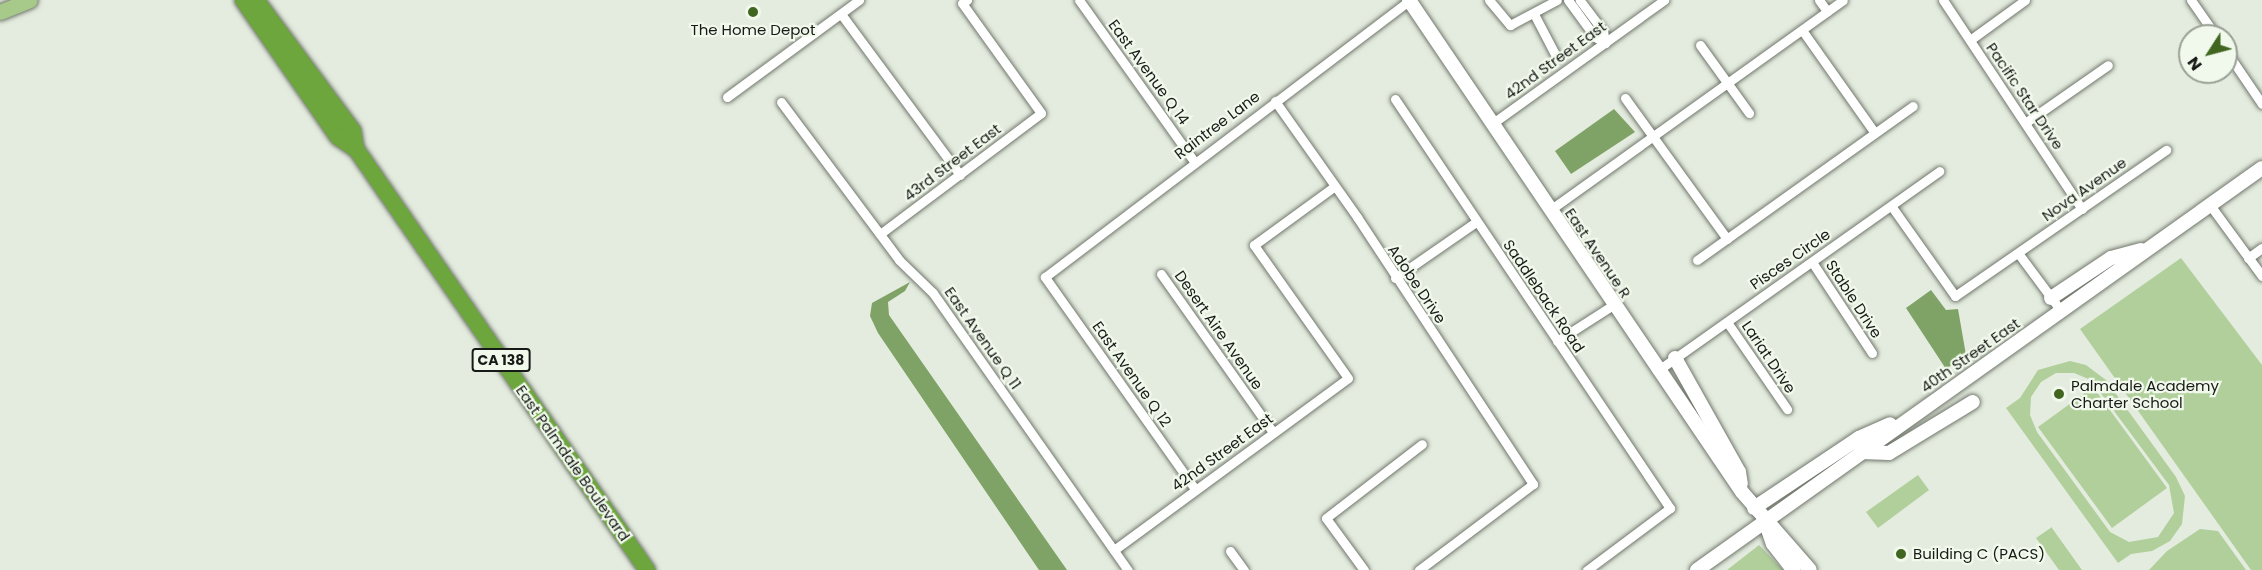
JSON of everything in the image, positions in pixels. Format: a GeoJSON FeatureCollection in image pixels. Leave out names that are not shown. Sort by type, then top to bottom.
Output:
{"type":"FeatureCollection","features":[{"type":"Feature","properties":{"kind":"highway","name":"East Palmdale Boulevard"},"geometry":{"type":"LineString","coordinates":[[243,0],[338,137],[356,149],[647,570]]}},
{"type":"Feature","properties":{"kind":"highway","name":"East Palmdale Boulevard"},"geometry":{"type":"LineString","coordinates":[[256,0],[297,52],[353,131],[356,149]]}},
{"type":"Feature","properties":{"kind":"highway","name":"CA 138"},"geometry":{"type":"LineString","coordinates":[[264,0],[297,52]]}},
{"type":"Feature","properties":{"kind":"main road"},"geometry":{"type":"LineString","coordinates":[[0,12],[30,0]]}},
{"type":"Feature","properties":{"kind":"main road","name":"East Avenue R"},"geometry":{"type":"LineString","coordinates":[[1409,1],[1613,305],[1742,492],[1765,521],[1783,535],[1810,570]]}},
{"type":"Feature","properties":{"kind":"main road","name":"40th Street East"},"geometry":{"type":"LineString","coordinates":[[1697,570],[2262,168]]}},
{"type":"Feature","properties":{"kind":"main road"},"geometry":{"type":"LineString","coordinates":[[2051,298],[2111,258],[2151,247]]}},
{"type":"Feature","properties":{"kind":"main road"},"geometry":{"type":"LineString","coordinates":[[1675,358],[1739,472],[1742,492]]}},
{"type":"Feature","properties":{"kind":"main road"},"geometry":{"type":"LineString","coordinates":[[1861,452],[1890,453],[1973,402]]}},
{"type":"Feature","properties":{"kind":"main road"},"geometry":{"type":"LineString","coordinates":[[1754,508],[1859,438],[1922,409]]}},
{"type":"Feature","properties":{"kind":"main road","name":"East Avenue R"},"geometry":{"type":"LineString","coordinates":[[1765,521],[1773,544],[1793,570]]}},
{"type":"Feature","properties":{"kind":"street"},"geometry":{"type":"LineString","coordinates":[[728,98],[859,0]]}},
{"type":"Feature","properties":{"kind":"street","name":"East Avenue Q 14"},"geometry":{"type":"LineString","coordinates":[[1079,0],[1194,161]]}},
{"type":"Feature","properties":{"kind":"street"},"geometry":{"type":"LineString","coordinates":[[1489,0],[1510,25],[1538,13],[1557,0]]}},
{"type":"Feature","properties":{"kind":"street"},"geometry":{"type":"LineString","coordinates":[[1535,0],[1556,56]]}},
{"type":"Feature","properties":{"kind":"street"},"geometry":{"type":"LineString","coordinates":[[1568,0],[1595,37],[1605,42]]}},
{"type":"Feature","properties":{"kind":"street"},"geometry":{"type":"LineString","coordinates":[[1580,0],[1603,31],[1605,42]]}},
{"type":"Feature","properties":{"kind":"street","name":"42nd Street East"},"geometry":{"type":"LineString","coordinates":[[1492,123],[1664,0]]}},
{"type":"Feature","properties":{"kind":"street"},"geometry":{"type":"LineString","coordinates":[[1819,0],[1827,11]]}},
{"type":"Feature","properties":{"kind":"street"},"geometry":{"type":"LineString","coordinates":[[1550,210],[1843,0]]}},
{"type":"Feature","properties":{"kind":"street","name":"Pacific Star Drive"},"geometry":{"type":"LineString","coordinates":[[1943,0],[2082,209]]}},
{"type":"Feature","properties":{"kind":"street"},"geometry":{"type":"LineString","coordinates":[[1970,40],[2025,0]]}},
{"type":"Feature","properties":{"kind":"street"},"geometry":{"type":"LineString","coordinates":[[2191,0],[2208,24]]}},
{"type":"Feature","properties":{"kind":"street","name":"Raintree Lane"},"geometry":{"type":"LineString","coordinates":[[1045,276],[1194,161],[1409,1]]}},
{"type":"Feature","properties":{"kind":"street","name":"43rd Street East"},"geometry":{"type":"LineString","coordinates":[[880,234],[1041,113],[964,2]]}},
{"type":"Feature","properties":{"kind":"street"},"geometry":{"type":"LineString","coordinates":[[841,14],[960,175]]}},
{"type":"Feature","properties":{"kind":"street"},"geometry":{"type":"LineString","coordinates":[[1802,30],[1875,133]]}},
{"type":"Feature","properties":{"kind":"street"},"geometry":{"type":"LineString","coordinates":[[1700,45],[1749,113]]}},
{"type":"Feature","properties":{"kind":"street"},"geometry":{"type":"LineString","coordinates":[[2025,123],[2108,65]]}},
{"type":"Feature","properties":{"kind":"street"},"geometry":{"type":"LineString","coordinates":[[2238,69],[2262,104]]}},
{"type":"Feature","properties":{"kind":"street"},"geometry":{"type":"LineString","coordinates":[[1625,98],[1727,239]]}},
{"type":"Feature","properties":{"kind":"street","name":"Saddleback Road"},"geometry":{"type":"LineString","coordinates":[[1395,99],[1671,508],[1587,570]]}},
{"type":"Feature","properties":{"kind":"street","name":"Adobe Drive"},"geometry":{"type":"LineString","coordinates":[[1275,101],[1335,186],[1533,484],[1419,570]]}},
{"type":"Feature","properties":{"kind":"street","name":"East Avenue Q 11"},"geometry":{"type":"LineString","coordinates":[[781,102],[899,260],[933,293],[1128,570]]}},
{"type":"Feature","properties":{"kind":"street"},"geometry":{"type":"LineString","coordinates":[[1697,260],[1913,106]]}},
{"type":"Feature","properties":{"kind":"street","name":"Nova Avenue"},"geometry":{"type":"LineString","coordinates":[[1892,207],[1955,296],[2166,150]]}},
{"type":"Feature","properties":{"kind":"street","name":"Pisces Circle"},"geometry":{"type":"LineString","coordinates":[[1658,371],[1892,207],[1939,171]]}},
{"type":"Feature","properties":{"kind":"street","name":"42nd Street East"},"geometry":{"type":"LineString","coordinates":[[1114,550],[1348,378],[1254,245],[1335,186]]}},
{"type":"Feature","properties":{"kind":"street"},"geometry":{"type":"LineString","coordinates":[[2210,205],[2262,276]]}},
{"type":"Feature","properties":{"kind":"street"},"geometry":{"type":"LineString","coordinates":[[1395,278],[1476,222]]}},
{"type":"Feature","properties":{"kind":"street"},"geometry":{"type":"LineString","coordinates":[[2248,258],[2262,248]]}},
{"type":"Feature","properties":{"kind":"street"},"geometry":{"type":"LineString","coordinates":[[2018,253],[2061,311]]}},
{"type":"Feature","properties":{"kind":"street","name":"Stable Drive"},"geometry":{"type":"LineString","coordinates":[[1812,262],[1872,353]]}},
{"type":"Feature","properties":{"kind":"street","name":"Desert Aire Avenue"},"geometry":{"type":"LineString","coordinates":[[1161,274],[1273,432]]}},
{"type":"Feature","properties":{"kind":"street","name":"East Avenue Q 12"},"geometry":{"type":"LineString","coordinates":[[1045,276],[1195,489]]}},
{"type":"Feature","properties":{"kind":"street"},"geometry":{"type":"LineString","coordinates":[[1557,341],[1613,305]]}},
{"type":"Feature","properties":{"kind":"street","name":"Lariat Drive"},"geometry":{"type":"LineString","coordinates":[[1727,322],[1787,409]]}},
{"type":"Feature","properties":{"kind":"street"},"geometry":{"type":"LineString","coordinates":[[1364,570],[1326,518],[1422,444]]}},
{"type":"Feature","properties":{"kind":"street"},"geometry":{"type":"LineString","coordinates":[[1230,551],[1244,570]]}},
{"type":"Feature","properties":{"kind":"shaded area"},"geometry":{"type":"Polygon","coordinates":[[[1614,109],[1635,132],[1571,174],[1555,151],[1614,109]]]}},
{"type":"Feature","properties":{"kind":"shaded area"},"geometry":{"type":"Polygon","coordinates":[[[2181,258],[2262,365],[2262,570],[2251,570],[2080,329],[2181,258]]]}},
{"type":"Feature","properties":{"kind":"shaded area"},"geometry":{"type":"Polygon","coordinates":[[[910,282],[905,291],[888,302],[889,315],[1067,570],[1039,570],[878,333],[870,316],[872,303],[910,282]]]}},
{"type":"Feature","properties":{"kind":"shaded area"},"geometry":{"type":"Polygon","coordinates":[[[1931,290],[1946,310],[1958,309],[1966,355],[1946,369],[1906,308],[1931,290]]]}},
{"type":"Feature","properties":{"kind":"shaded area"},"geometry":{"type":"Polygon","coordinates":[[[2070,361],[2086,365],[2106,380],[2176,477],[2185,496],[2182,524],[2170,541],[2152,551],[2131,554],[2118,563],[2006,408],[2020,398],[2038,370],[2070,361]],[[2056,373],[2041,382],[2031,397],[2030,415],[2037,432],[2110,532],[2129,542],[2158,537],[2174,513],[2169,485],[2091,380],[2074,373],[2056,373]]]}},
{"type":"Feature","properties":{"kind":"shaded area"},"geometry":{"type":"Polygon","coordinates":[[[2093,387],[2167,488],[2112,528],[2038,427],[2093,387]]]}},
{"type":"Feature","properties":{"kind":"shaded area"},"geometry":{"type":"Polygon","coordinates":[[[1918,475],[1929,490],[1878,528],[1866,512],[1918,475]]]}},
{"type":"Feature","properties":{"kind":"shaded area"},"geometry":{"type":"Polygon","coordinates":[[[2052,527],[2082,570],[2059,570],[2036,538],[2052,527]]]}},
{"type":"Feature","properties":{"kind":"shaded area"},"geometry":{"type":"Polygon","coordinates":[[[2200,529],[2218,531],[2246,570],[2149,570],[2167,551],[2200,529]]]}},
{"type":"Feature","properties":{"kind":"shaded area"},"geometry":{"type":"Polygon","coordinates":[[[1759,545],[1783,570],[1727,570],[1759,545]]]}},
{"type":"Feature","properties":{"kind":"place","name":"The Home Depot"},"geometry":{"type":"Point","coordinates":[753,12]}},
{"type":"Feature","properties":{"kind":"place","name":"Palmdale Academy Charter School"},"geometry":{"type":"Point","coordinates":[2059,394]}},
{"type":"Feature","properties":{"kind":"place","name":"Building C (PACS)"},"geometry":{"type":"Point","coordinates":[1901,554]}}]}
